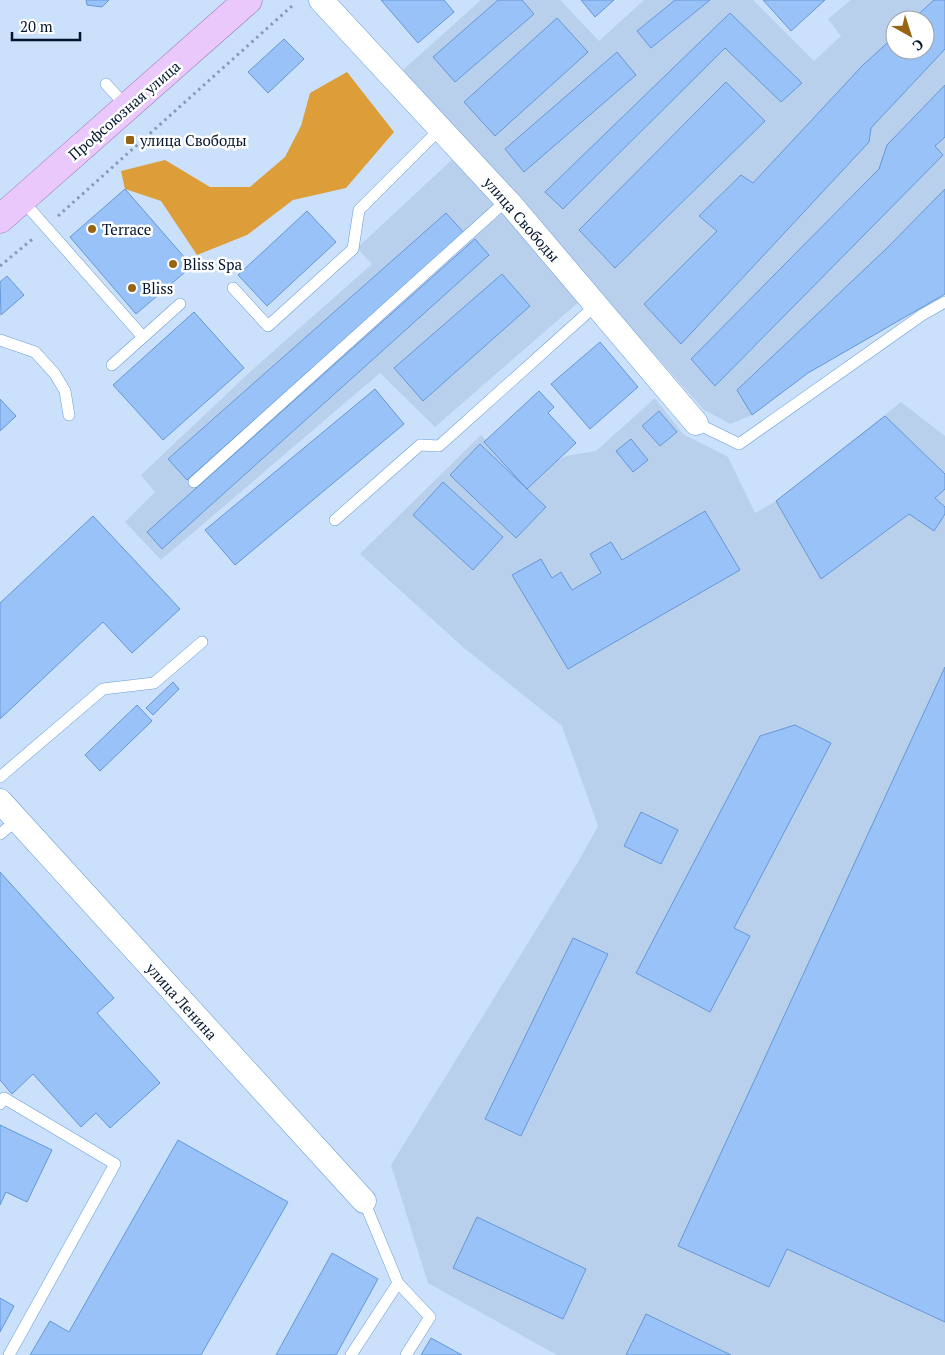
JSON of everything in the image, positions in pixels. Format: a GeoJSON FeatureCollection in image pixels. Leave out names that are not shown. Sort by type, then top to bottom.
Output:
{"type":"FeatureCollection","features":[{"type":"Feature","properties":{"kind":"main road","name":"Профсоюзная улица"},"geometry":{"type":"LineString","coordinates":[[0,219],[248,0]]}},
{"type":"Feature","properties":{"kind":"street","name":"улица Свободы"},"geometry":{"type":"LineString","coordinates":[[321,0],[507,200],[696,423]]}},
{"type":"Feature","properties":{"kind":"street","name":"улица Ленина"},"geometry":{"type":"LineString","coordinates":[[0,801],[8,827],[364,1201]]}},
{"type":"Feature","properties":{"kind":"lane"},"geometry":{"type":"LineString","coordinates":[[106,84],[127,107]]}},
{"type":"Feature","properties":{"kind":"lane"},"geometry":{"type":"LineString","coordinates":[[233,288],[268,326],[353,249],[359,210],[440,129]]}},
{"type":"Feature","properties":{"kind":"lane"},"geometry":{"type":"LineString","coordinates":[[22,200],[143,337]]}},
{"type":"Feature","properties":{"kind":"lane"},"geometry":{"type":"LineString","coordinates":[[194,482],[507,200]]}},
{"type":"Feature","properties":{"kind":"lane"},"geometry":{"type":"LineString","coordinates":[[696,423],[739,444],[922,315],[945,302]]}},
{"type":"Feature","properties":{"kind":"lane"},"geometry":{"type":"LineString","coordinates":[[112,365],[180,304]]}},
{"type":"Feature","properties":{"kind":"lane"},"geometry":{"type":"LineString","coordinates":[[336,520],[420,445],[439,446],[596,305]]}},
{"type":"Feature","properties":{"kind":"lane"},"geometry":{"type":"LineString","coordinates":[[0,340],[35,352],[55,374],[65,391],[69,415]]}},
{"type":"Feature","properties":{"kind":"lane"},"geometry":{"type":"LineString","coordinates":[[0,777],[103,689],[154,683],[202,642]]}},
{"type":"Feature","properties":{"kind":"lane"},"geometry":{"type":"LineString","coordinates":[[1,1098],[115,1164],[9,1355]]}},
{"type":"Feature","properties":{"kind":"lane"},"geometry":{"type":"LineString","coordinates":[[364,1201],[398,1283],[430,1317],[406,1355]]}},
{"type":"Feature","properties":{"kind":"lane"},"geometry":{"type":"LineString","coordinates":[[351,1355],[398,1283]]}},
{"type":"Feature","properties":{"kind":"path"},"geometry":{"type":"LineString","coordinates":[[0,266],[292,6]]}},
{"type":"Feature","properties":{"kind":"shaded area"},"geometry":{"type":"Polygon","coordinates":[[[481,0],[560,0],[599,41],[644,0],[753,0],[814,61],[841,36],[828,19],[851,0],[945,0],[945,294],[808,373],[752,415],[730,424],[703,409],[403,70],[481,0]]]}},
{"type":"Feature","properties":{"kind":"shaded area"},"geometry":{"type":"Polygon","coordinates":[[[347,72],[394,132],[346,188],[293,200],[247,235],[197,255],[161,201],[125,189],[121,171],[165,160],[210,187],[250,187],[285,157],[301,126],[310,93],[347,72]]]}},
{"type":"Feature","properties":{"kind":"shaded area"},"geometry":{"type":"Polygon","coordinates":[[[456,156],[580,301],[435,427],[380,373],[161,560],[125,522],[155,492],[141,475],[252,370],[372,264],[357,248],[456,156]]]}},
{"type":"Feature","properties":{"kind":"shaded area"},"geometry":{"type":"Polygon","coordinates":[[[655,398],[683,434],[728,457],[755,513],[776,501],[901,402],[945,436],[945,1355],[557,1355],[428,1283],[391,1165],[581,857],[598,826],[562,726],[464,648],[360,554],[481,435],[527,479],[566,456],[596,451],[655,398]]]}},
{"type":"Feature","properties":{"kind":"building"},"geometry":{"type":"Polygon","coordinates":[[[86,0],[109,0],[102,7],[87,5],[86,0]]]}},
{"type":"Feature","properties":{"kind":"building"},"geometry":{"type":"Polygon","coordinates":[[[381,0],[444,0],[454,12],[418,43],[381,0]]]}},
{"type":"Feature","properties":{"kind":"building"},"geometry":{"type":"Polygon","coordinates":[[[498,0],[522,0],[534,14],[455,82],[433,57],[498,0]]]}},
{"type":"Feature","properties":{"kind":"building"},"geometry":{"type":"Polygon","coordinates":[[[581,0],[614,0],[595,17],[581,0]]]}},
{"type":"Feature","properties":{"kind":"building"},"geometry":{"type":"Polygon","coordinates":[[[675,0],[710,0],[651,48],[637,31],[675,0]]]}},
{"type":"Feature","properties":{"kind":"building"},"geometry":{"type":"Polygon","coordinates":[[[763,0],[825,0],[791,31],[763,0]]]}},
{"type":"Feature","properties":{"kind":"building"},"geometry":{"type":"Polygon","coordinates":[[[934,0],[945,0],[945,49],[935,60],[935,10],[923,10],[934,0]]]}},
{"type":"Feature","properties":{"kind":"building"},"geometry":{"type":"Polygon","coordinates":[[[730,13],[802,83],[781,102],[725,48],[563,209],[545,192],[730,13]]]}},
{"type":"Feature","properties":{"kind":"building"},"geometry":{"type":"Polygon","coordinates":[[[557,18],[588,52],[495,136],[464,102],[557,18]]]}},
{"type":"Feature","properties":{"kind":"building"},"geometry":{"type":"Polygon","coordinates":[[[284,39],[304,59],[268,93],[248,72],[284,39]]]}},
{"type":"Feature","properties":{"kind":"building"},"geometry":{"type":"Polygon","coordinates":[[[885,45],[885,60],[935,60],[871,128],[869,142],[681,344],[644,304],[717,231],[699,216],[741,175],[753,183],[863,65],[885,45]]]}},
{"type":"Feature","properties":{"kind":"building"},"geometry":{"type":"Polygon","coordinates":[[[617,52],[636,75],[524,172],[505,149],[617,52]]]}},
{"type":"Feature","properties":{"kind":"building"},"geometry":{"type":"Polygon","coordinates":[[[726,82],[765,121],[615,268],[579,230],[726,82]]]}},
{"type":"Feature","properties":{"kind":"building"},"geometry":{"type":"Polygon","coordinates":[[[945,85],[945,137],[935,146],[943,155],[715,386],[691,359],[879,169],[887,145],[945,85]]]}},
{"type":"Feature","properties":{"kind":"building"},"geometry":{"type":"Polygon","coordinates":[[[125,189],[192,266],[136,314],[70,237],[125,189]]]}},
{"type":"Feature","properties":{"kind":"building"},"geometry":{"type":"Polygon","coordinates":[[[945,189],[945,294],[808,373],[752,415],[737,390],[886,249],[945,189]]]}},
{"type":"Feature","properties":{"kind":"building"},"geometry":{"type":"Polygon","coordinates":[[[307,211],[336,242],[267,306],[238,275],[307,211]]]}},
{"type":"Feature","properties":{"kind":"building"},"geometry":{"type":"Polygon","coordinates":[[[446,213],[464,233],[187,480],[168,459],[446,213]]]}},
{"type":"Feature","properties":{"kind":"building"},"geometry":{"type":"Polygon","coordinates":[[[475,239],[489,255],[162,549],[147,532],[475,239]]]}},
{"type":"Feature","properties":{"kind":"building"},"geometry":{"type":"Polygon","coordinates":[[[502,274],[530,306],[423,401],[394,368],[502,274]]]}},
{"type":"Feature","properties":{"kind":"building"},"geometry":{"type":"Polygon","coordinates":[[[7,276],[24,295],[1,315],[0,282],[7,276]]]}},
{"type":"Feature","properties":{"kind":"building"},"geometry":{"type":"Polygon","coordinates":[[[194,312],[244,368],[163,440],[113,385],[194,312]]]}},
{"type":"Feature","properties":{"kind":"building"},"geometry":{"type":"Polygon","coordinates":[[[600,342],[638,387],[590,429],[551,384],[600,342]]]}},
{"type":"Feature","properties":{"kind":"building"},"geometry":{"type":"Polygon","coordinates":[[[375,389],[404,424],[235,565],[205,530],[375,389]]]}},
{"type":"Feature","properties":{"kind":"building"},"geometry":{"type":"Polygon","coordinates":[[[539,391],[554,407],[548,413],[576,443],[527,489],[484,442],[539,391]]]}},
{"type":"Feature","properties":{"kind":"building"},"geometry":{"type":"Polygon","coordinates":[[[0,399],[16,416],[0,431],[0,399]]]}},
{"type":"Feature","properties":{"kind":"building"},"geometry":{"type":"Polygon","coordinates":[[[659,411],[677,432],[660,446],[642,426],[659,411]]]}},
{"type":"Feature","properties":{"kind":"building"},"geometry":{"type":"Polygon","coordinates":[[[885,416],[945,474],[945,489],[935,498],[945,507],[945,514],[934,531],[909,514],[821,579],[776,501],[885,416]]]}},
{"type":"Feature","properties":{"kind":"building"},"geometry":{"type":"Polygon","coordinates":[[[631,439],[648,460],[633,472],[616,451],[631,439]]]}},
{"type":"Feature","properties":{"kind":"building"},"geometry":{"type":"Polygon","coordinates":[[[480,444],[546,507],[516,538],[450,475],[480,444]]]}},
{"type":"Feature","properties":{"kind":"building"},"geometry":{"type":"Polygon","coordinates":[[[443,482],[503,537],[473,570],[413,515],[443,482]]]}},
{"type":"Feature","properties":{"kind":"building"},"geometry":{"type":"Polygon","coordinates":[[[705,511],[740,570],[568,669],[512,575],[541,559],[552,578],[561,572],[572,590],[601,573],[590,554],[611,542],[622,560],[705,511]]]}},
{"type":"Feature","properties":{"kind":"building"},"geometry":{"type":"Polygon","coordinates":[[[93,516],[180,609],[132,653],[103,622],[0,719],[0,603],[93,516]]]}},
{"type":"Feature","properties":{"kind":"building"},"geometry":{"type":"Polygon","coordinates":[[[945,667],[945,1322],[787,1249],[769,1287],[678,1246],[945,667]]]}},
{"type":"Feature","properties":{"kind":"building"},"geometry":{"type":"Polygon","coordinates":[[[173,682],[179,689],[153,715],[146,708],[173,682]]]}},
{"type":"Feature","properties":{"kind":"building"},"geometry":{"type":"Polygon","coordinates":[[[137,705],[152,721],[100,771],[85,755],[137,705]]]}},
{"type":"Feature","properties":{"kind":"building"},"geometry":{"type":"Polygon","coordinates":[[[795,725],[831,743],[734,928],[750,936],[710,1012],[636,973],[760,736],[795,725]]]}},
{"type":"Feature","properties":{"kind":"building"},"geometry":{"type":"Polygon","coordinates":[[[641,812],[678,830],[661,864],[624,846],[641,812]]]}},
{"type":"Feature","properties":{"kind":"building"},"geometry":{"type":"Polygon","coordinates":[[[0,872],[114,998],[97,1013],[160,1083],[110,1128],[96,1113],[81,1127],[33,1074],[12,1094],[0,1080],[0,872]]]}},
{"type":"Feature","properties":{"kind":"building"},"geometry":{"type":"Polygon","coordinates":[[[573,938],[608,954],[521,1136],[485,1119],[573,938]]]}},
{"type":"Feature","properties":{"kind":"building"},"geometry":{"type":"Polygon","coordinates":[[[0,1125],[52,1150],[27,1202],[6,1192],[0,1205],[0,1125]]]}},
{"type":"Feature","properties":{"kind":"building"},"geometry":{"type":"Polygon","coordinates":[[[178,1140],[288,1202],[201,1355],[30,1355],[50,1321],[69,1332],[178,1140]]]}},
{"type":"Feature","properties":{"kind":"building"},"geometry":{"type":"Polygon","coordinates":[[[477,1217],[586,1269],[563,1319],[453,1268],[477,1217]]]}},
{"type":"Feature","properties":{"kind":"building"},"geometry":{"type":"Polygon","coordinates":[[[332,1253],[378,1279],[336,1355],[276,1355],[332,1253]]]}},
{"type":"Feature","properties":{"kind":"building"},"geometry":{"type":"Polygon","coordinates":[[[0,1298],[14,1306],[0,1332],[0,1298]]]}},
{"type":"Feature","properties":{"kind":"building"},"geometry":{"type":"Polygon","coordinates":[[[646,1314],[731,1355],[626,1355],[646,1314]]]}},
{"type":"Feature","properties":{"kind":"building"},"geometry":{"type":"Polygon","coordinates":[[[431,1338],[462,1355],[421,1355],[431,1338]]]}},
{"type":"Feature","properties":{"kind":"place","name":"улица Свободы"},"geometry":{"type":"Point","coordinates":[130,140]}},
{"type":"Feature","properties":{"kind":"place","name":"Terrace"},"geometry":{"type":"Point","coordinates":[92,229]}},
{"type":"Feature","properties":{"kind":"place","name":"Bliss Spa"},"geometry":{"type":"Point","coordinates":[173,264]}},
{"type":"Feature","properties":{"kind":"place","name":"Bliss"},"geometry":{"type":"Point","coordinates":[132,288]}}]}
